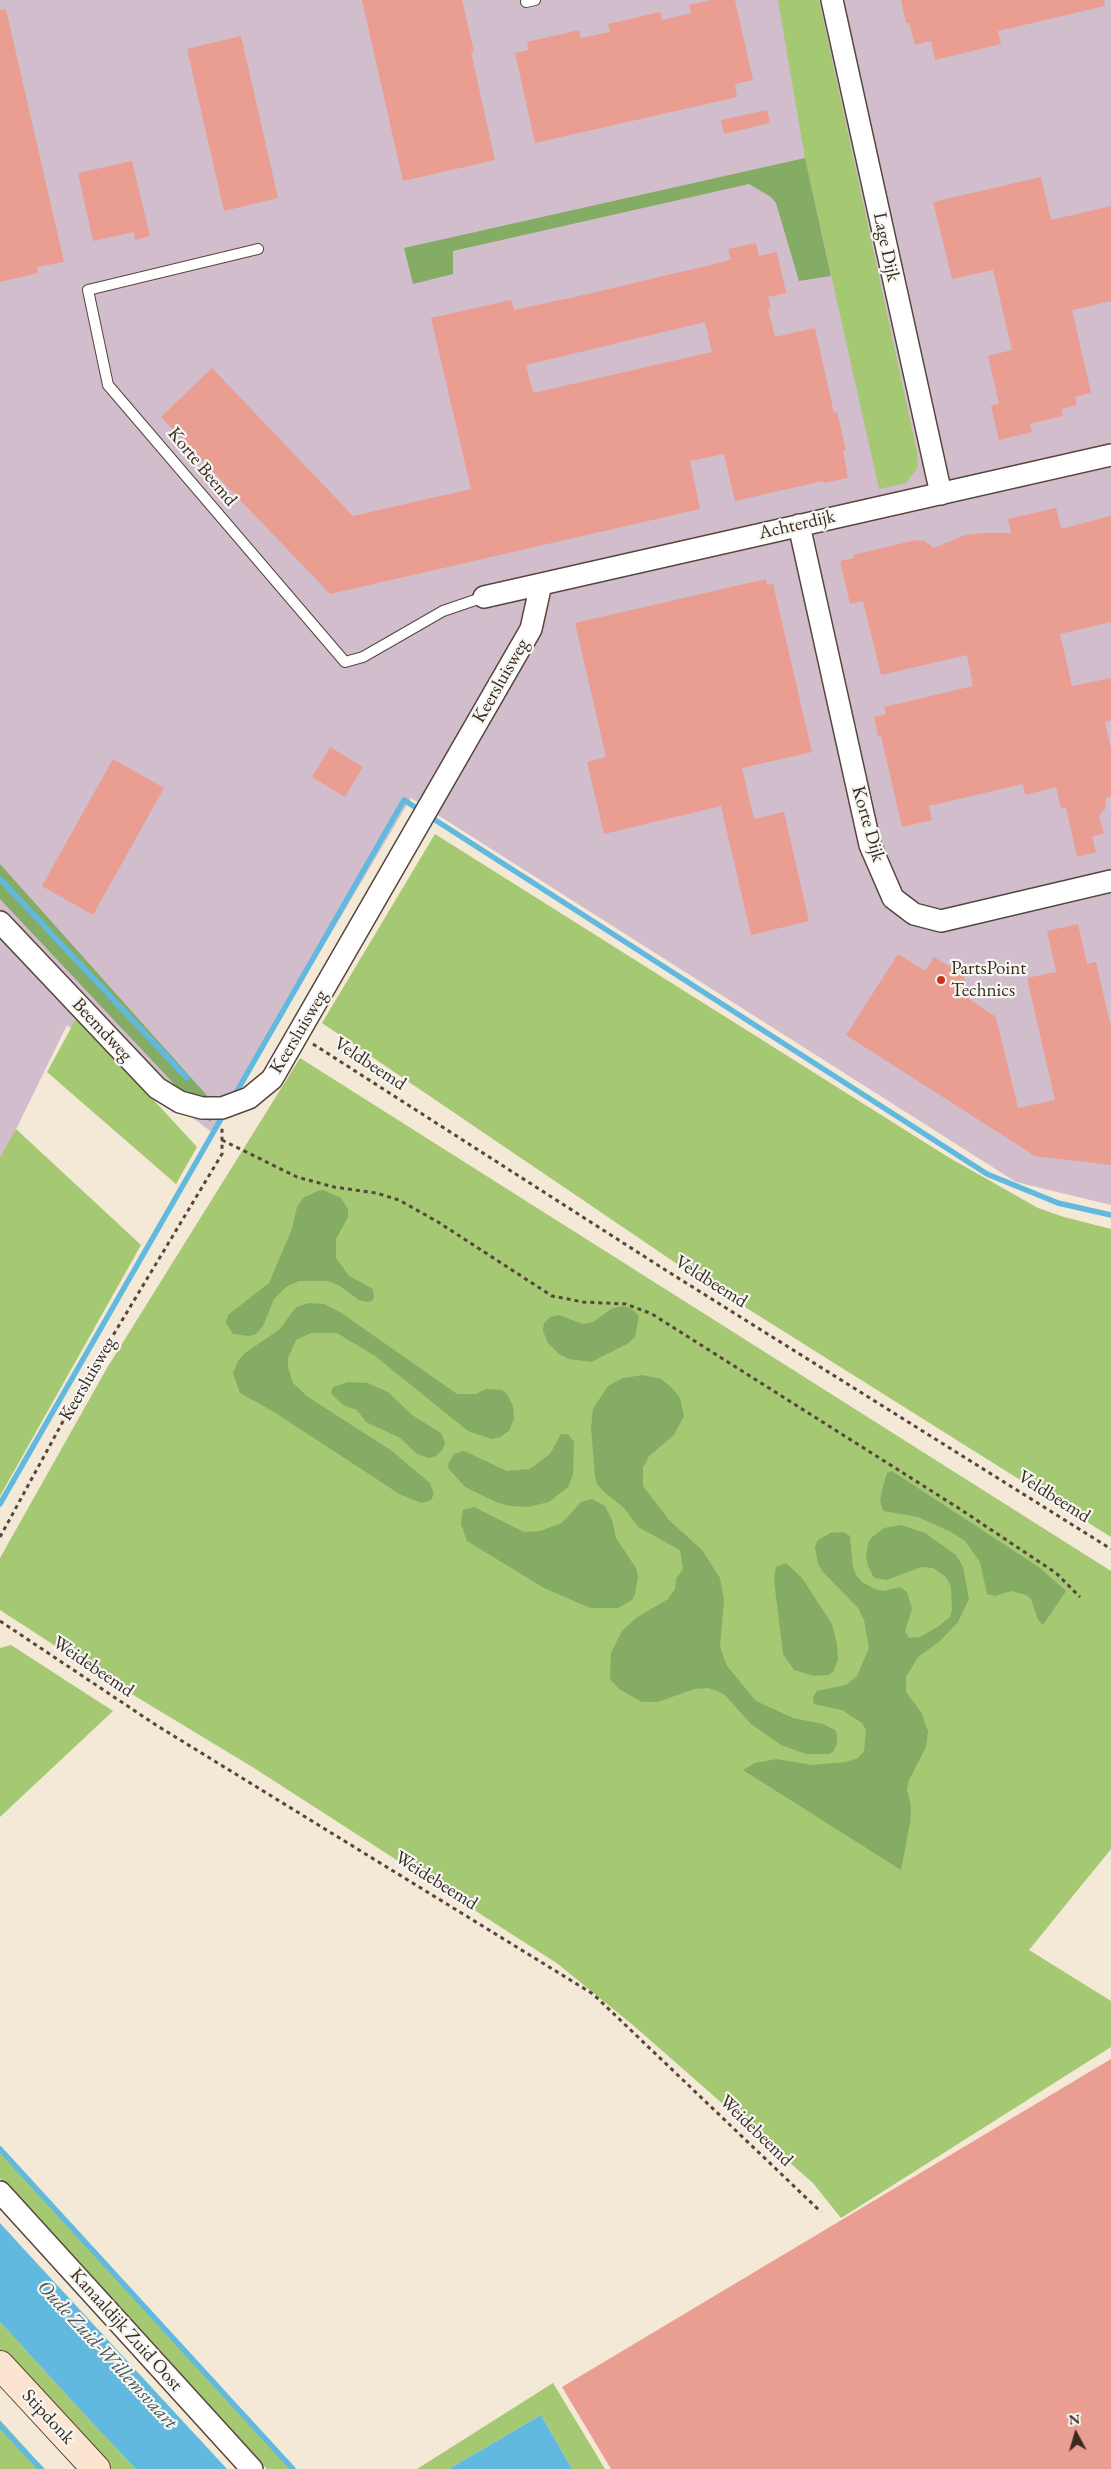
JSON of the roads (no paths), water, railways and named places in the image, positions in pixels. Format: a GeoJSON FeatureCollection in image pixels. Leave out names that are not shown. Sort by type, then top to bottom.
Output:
{"type":"FeatureCollection","features":[{"type":"Feature","properties":{"kind":"main road","name":"Stipdonk"},"geometry":{"type":"LineString","coordinates":[[0,2365],[96,2469]]}},
{"type":"Feature","properties":{"kind":"street","name":"Lage Dijk"},"geometry":{"type":"LineString","coordinates":[[832,0],[941,494]]}},
{"type":"Feature","properties":{"kind":"street","name":"Achterdijk"},"geometry":{"type":"LineString","coordinates":[[484,597],[799,524],[1111,455]]}},
{"type":"Feature","properties":{"kind":"street","name":"Korte Dijk"},"geometry":{"type":"LineString","coordinates":[[799,524],[870,845],[892,898],[914,914],[941,921],[1111,881]]}},
{"type":"Feature","properties":{"kind":"street","name":"Keersluisweg"},"geometry":{"type":"LineString","coordinates":[[222,1108],[249,1098],[272,1079],[531,629],[541,584]]}},
{"type":"Feature","properties":{"kind":"street","name":"Beemdweg"},"geometry":{"type":"LineString","coordinates":[[0,922],[157,1088],[180,1102],[202,1108],[222,1108]]}},
{"type":"Feature","properties":{"kind":"street","name":"Kanaaldijk Zuid Oost"},"geometry":{"type":"LineString","coordinates":[[0,2192],[252,2469]]}},
{"type":"Feature","properties":{"kind":"lane","name":"Korte Beemd"},"geometry":{"type":"LineString","coordinates":[[258,248],[88,290],[108,385],[344,662],[363,657],[444,611],[484,597]]}},
{"type":"Feature","properties":{"kind":"water","name":"Oude Zuid-Willemsvaart"},"geometry":{"type":"Polygon","coordinates":[[[0,2223],[227,2469],[136,2469],[96,2427],[0,2322],[0,2223]]]}},
{"type":"Feature","properties":{"kind":"water"},"geometry":{"type":"Polygon","coordinates":[[[541,2415],[572,2469],[449,2469],[541,2415]]]}},
{"type":"Feature","properties":{"kind":"waterway"},"geometry":{"type":"LineString","coordinates":[[233,1098],[404,800],[987,1174],[1058,1203],[1111,1215]]}},
{"type":"Feature","properties":{"kind":"waterway"},"geometry":{"type":"LineString","coordinates":[[0,879],[187,1078]]}},
{"type":"Feature","properties":{"kind":"waterway"},"geometry":{"type":"LineString","coordinates":[[0,1504],[225,1112]]}},
{"type":"Feature","properties":{"kind":"waterway"},"geometry":{"type":"LineString","coordinates":[[0,2149],[293,2469]]}},
{"type":"Feature","properties":{"kind":"waterway"},"geometry":{"type":"LineString","coordinates":[[0,2425],[41,2469]]}},
{"type":"Feature","properties":{"kind":"place","name":"PartsPoint Technics"},"geometry":{"type":"Point","coordinates":[941,980]}}]}
